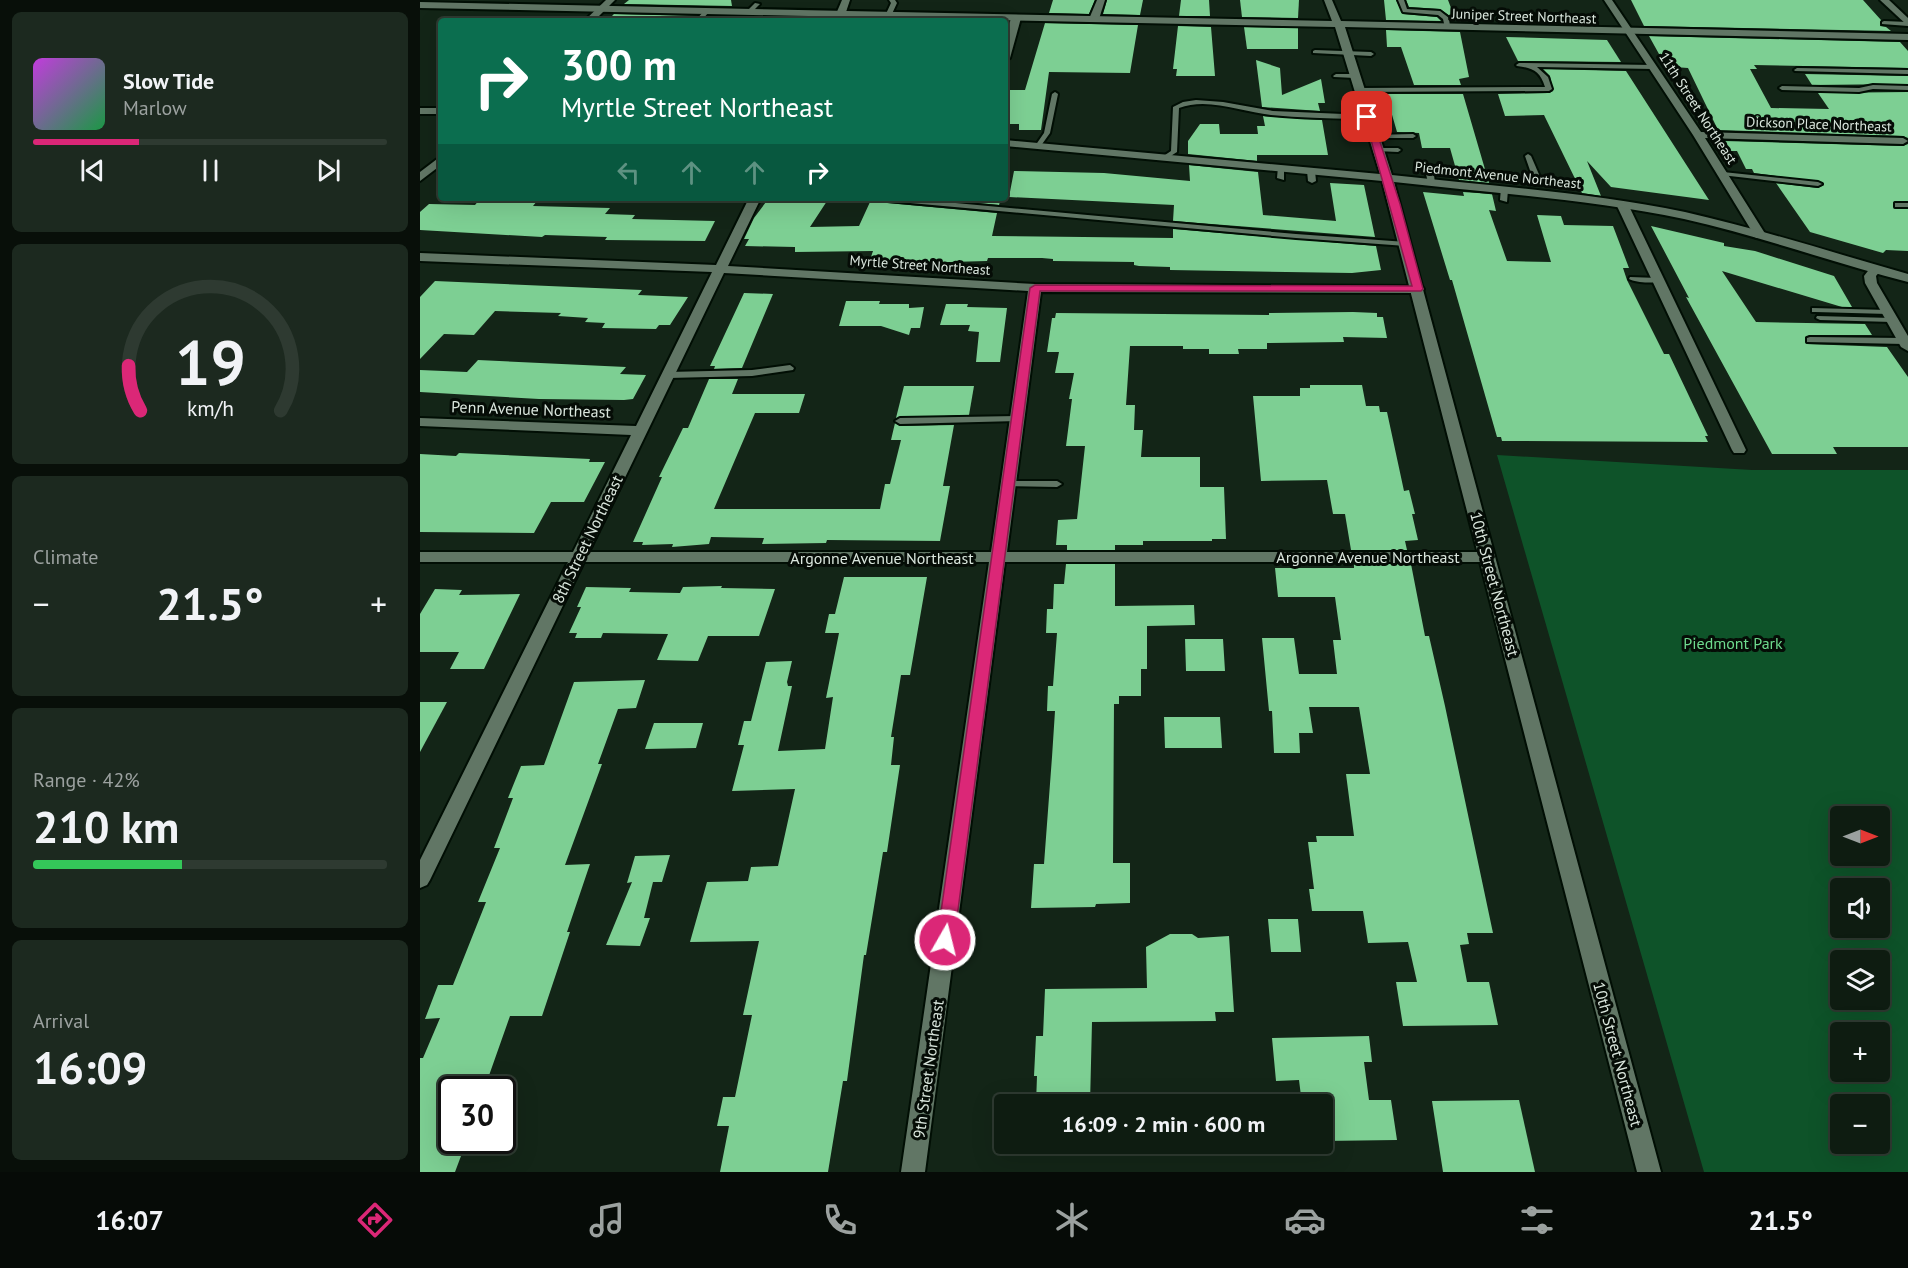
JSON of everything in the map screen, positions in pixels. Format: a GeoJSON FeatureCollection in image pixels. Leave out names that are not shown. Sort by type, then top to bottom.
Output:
{"type":"FeatureCollection","features":[{"type":"Feature","properties":{"kind":"street"},"geometry":{"type":"LineString","coordinates":[[592,18],[611,0]]}},
{"type":"Feature","properties":{"kind":"street"},"geometry":{"type":"LineString","coordinates":[[839,18],[846,0]]}},
{"type":"Feature","properties":{"kind":"street"},"geometry":{"type":"LineString","coordinates":[[1094,19],[1101,0]]}},
{"type":"Feature","properties":{"kind":"street","name":"10th Street Northeast"},"geometry":{"type":"LineString","coordinates":[[1328,0],[1338,23],[1388,178],[1649,1172]]}},
{"type":"Feature","properties":{"kind":"street","name":"11th Street Northeast"},"geometry":{"type":"LineString","coordinates":[[1608,0],[1698,135],[1760,235]]}},
{"type":"Feature","properties":{"kind":"street"},"geometry":{"type":"LineString","coordinates":[[1884,0],[1908,23]]}},
{"type":"Feature","properties":{"kind":"street","name":"Juniper Street Northeast"},"geometry":{"type":"LineString","coordinates":[[420,5],[749,12],[839,18],[888,16],[1338,23],[1447,27],[1565,26],[1630,32],[1908,38]]}},
{"type":"Feature","properties":{"kind":"street"},"geometry":{"type":"LineString","coordinates":[[1008,47],[1016,18]]}},
{"type":"Feature","properties":{"kind":"street"},"geometry":{"type":"LineString","coordinates":[[420,111],[438,111]]}},
{"type":"Feature","properties":{"kind":"street","name":"Dickson Place Northeast"},"geometry":{"type":"LineString","coordinates":[[1698,135],[1903,141]]}},
{"type":"Feature","properties":{"kind":"street","name":"Piedmont Avenue Northeast"},"geometry":{"type":"LineString","coordinates":[[1008,143],[1164,158],[1312,176],[1431,178],[1504,195],[1622,204],[1685,216],[1760,235],[1908,278]]}},
{"type":"Feature","properties":{"kind":"street"},"geometry":{"type":"LineString","coordinates":[[421,177],[438,162]]}},
{"type":"Feature","properties":{"kind":"street","name":"8th Street Northeast"},"geometry":{"type":"LineString","coordinates":[[420,880],[426,855],[578,557],[754,201]]}},
{"type":"Feature","properties":{"kind":"street"},"geometry":{"type":"LineString","coordinates":[[1622,204],[1739,450]]}},
{"type":"Feature","properties":{"kind":"street","name":"Myrtle Street Northeast"},"geometry":{"type":"LineString","coordinates":[[420,257],[720,268],[1035,288],[1418,289]]}},
{"type":"Feature","properties":{"kind":"street"},"geometry":{"type":"LineString","coordinates":[[1875,270],[1870,276],[1871,283],[1906,344]]}},
{"type":"Feature","properties":{"kind":"street","name":"9th Street Northeast"},"geometry":{"type":"LineString","coordinates":[[913,1172],[1035,288]]}},
{"type":"Feature","properties":{"kind":"street","name":"Penn Avenue Northeast"},"geometry":{"type":"LineString","coordinates":[[420,422],[641,431]]}},
{"type":"Feature","properties":{"kind":"street","name":"Argonne Avenue Northeast"},"geometry":{"type":"LineString","coordinates":[[420,557],[1487,557]]}},
{"type":"Feature","properties":{"kind":"lane"},"geometry":{"type":"LineString","coordinates":[[888,16],[894,3],[892,0]]}},
{"type":"Feature","properties":{"kind":"lane"},"geometry":{"type":"LineString","coordinates":[[1401,0],[1405,11],[1440,13],[1446,18],[1447,27]]}},
{"type":"Feature","properties":{"kind":"lane"},"geometry":{"type":"LineString","coordinates":[[749,12],[758,4]]}},
{"type":"Feature","properties":{"kind":"lane"},"geometry":{"type":"LineString","coordinates":[[701,18],[706,12]]}},
{"type":"Feature","properties":{"kind":"lane"},"geometry":{"type":"LineString","coordinates":[[1884,23],[1908,23]]}},
{"type":"Feature","properties":{"kind":"lane"},"geometry":{"type":"LineString","coordinates":[[1315,52],[1371,54]]}},
{"type":"Feature","properties":{"kind":"lane"},"geometry":{"type":"LineString","coordinates":[[1519,65],[1653,67]]}},
{"type":"Feature","properties":{"kind":"lane"},"geometry":{"type":"LineString","coordinates":[[1359,90],[1549,89],[1545,76],[1531,65]]}},
{"type":"Feature","properties":{"kind":"lane"},"geometry":{"type":"LineString","coordinates":[[1797,70],[1908,72]]}},
{"type":"Feature","properties":{"kind":"lane"},"geometry":{"type":"LineString","coordinates":[[1865,71],[1875,84]]}},
{"type":"Feature","properties":{"kind":"lane"},"geometry":{"type":"LineString","coordinates":[[1336,76],[1355,76]]}},
{"type":"Feature","properties":{"kind":"lane"},"geometry":{"type":"LineString","coordinates":[[1804,80],[1908,86]]}},
{"type":"Feature","properties":{"kind":"lane"},"geometry":{"type":"LineString","coordinates":[[1782,88],[1859,90],[1873,87],[1908,86]]}},
{"type":"Feature","properties":{"kind":"lane"},"geometry":{"type":"LineString","coordinates":[[1038,146],[1047,133],[1055,94]]}},
{"type":"Feature","properties":{"kind":"lane"},"geometry":{"type":"LineString","coordinates":[[1164,158],[1174,152],[1176,107],[1181,104],[1210,103],[1271,112],[1367,117]]}},
{"type":"Feature","properties":{"kind":"lane"},"geometry":{"type":"LineString","coordinates":[[1374,137],[1413,136]]}},
{"type":"Feature","properties":{"kind":"lane"},"geometry":{"type":"LineString","coordinates":[[1378,150],[1398,150]]}},
{"type":"Feature","properties":{"kind":"lane"},"geometry":{"type":"LineString","coordinates":[[1528,156],[1538,179]]}},
{"type":"Feature","properties":{"kind":"lane"},"geometry":{"type":"LineString","coordinates":[[1723,174],[1818,184]]}},
{"type":"Feature","properties":{"kind":"lane"},"geometry":{"type":"LineString","coordinates":[[910,201],[1406,244]]}},
{"type":"Feature","properties":{"kind":"lane"},"geometry":{"type":"LineString","coordinates":[[1898,205],[1908,206]]}},
{"type":"Feature","properties":{"kind":"lane"},"geometry":{"type":"LineString","coordinates":[[1633,279],[1658,280]]}},
{"type":"Feature","properties":{"kind":"lane"},"geometry":{"type":"LineString","coordinates":[[1817,314],[1890,316]]}},
{"type":"Feature","properties":{"kind":"lane"},"geometry":{"type":"LineString","coordinates":[[1810,340],[1906,344]]}},
{"type":"Feature","properties":{"kind":"lane"},"geometry":{"type":"LineString","coordinates":[[668,375],[752,373],[790,368]]}},
{"type":"Feature","properties":{"kind":"lane"},"geometry":{"type":"LineString","coordinates":[[900,421],[1017,419]]}},
{"type":"Feature","properties":{"kind":"lane"},"geometry":{"type":"LineString","coordinates":[[1008,484],[1057,484]]}},
{"type":"Feature","properties":{"kind":"green space","name":"Piedmont Park"},"geometry":{"type":"Polygon","coordinates":[[[1497,455],[1752,470],[1908,470],[1908,1172],[1704,1172],[1497,455]]]}},
{"type":"Feature","properties":{"kind":"building"},"geometry":{"type":"Polygon","coordinates":[[[629,0],[731,0],[732,6],[624,4],[629,0]]]}},
{"type":"Feature","properties":{"kind":"building"},"geometry":{"type":"Polygon","coordinates":[[[1053,0],[1095,0],[1089,14],[1049,13],[1053,0]]]}},
{"type":"Feature","properties":{"kind":"building"},"geometry":{"type":"Polygon","coordinates":[[[1107,0],[1143,0],[1140,15],[1103,14],[1107,0]]]}},
{"type":"Feature","properties":{"kind":"building"},"geometry":{"type":"Polygon","coordinates":[[[1181,0],[1209,0],[1210,16],[1179,16],[1181,0]]]}},
{"type":"Feature","properties":{"kind":"building"},"geometry":{"type":"Polygon","coordinates":[[[1240,0],[1299,0],[1298,18],[1242,17],[1240,0]]]}},
{"type":"Feature","properties":{"kind":"building"},"geometry":{"type":"Polygon","coordinates":[[[1384,0],[1396,0],[1403,14],[1437,17],[1441,21],[1386,20],[1384,0]]]}},
{"type":"Feature","properties":{"kind":"building"},"geometry":{"type":"Polygon","coordinates":[[[1406,0],[1448,0],[1456,21],[1452,21],[1450,16],[1440,9],[1409,7],[1406,0]]]}},
{"type":"Feature","properties":{"kind":"building"},"geometry":{"type":"Polygon","coordinates":[[[1631,0],[1863,0],[1881,20],[1880,26],[1891,31],[1644,26],[1631,0]]]}},
{"type":"Feature","properties":{"kind":"building"},"geometry":{"type":"Polygon","coordinates":[[[614,14],[696,16],[695,18],[610,18],[614,14]]]}},
{"type":"Feature","properties":{"kind":"building"},"geometry":{"type":"Polygon","coordinates":[[[1045,23],[1138,25],[1130,73],[1049,72],[1041,130],[1019,130],[1019,124],[1008,124],[1008,90],[1025,90],[1045,23]]]}},
{"type":"Feature","properties":{"kind":"building"},"geometry":{"type":"Polygon","coordinates":[[[1178,26],[1211,27],[1215,76],[1176,76],[1177,69],[1173,69],[1178,26]]]}},
{"type":"Feature","properties":{"kind":"building"},"geometry":{"type":"Polygon","coordinates":[[[1244,27],[1298,28],[1298,49],[1247,49],[1244,27]]]}},
{"type":"Feature","properties":{"kind":"building"},"geometry":{"type":"Polygon","coordinates":[[[1386,30],[1460,32],[1469,77],[1459,79],[1461,85],[1414,85],[1401,47],[1387,47],[1386,30]]]}},
{"type":"Feature","properties":{"kind":"building"},"geometry":{"type":"Polygon","coordinates":[[[1649,36],[1900,42],[1908,51],[1908,68],[1754,65],[1757,69],[1750,69],[1771,108],[1829,109],[1818,93],[1908,92],[1908,138],[1718,130],[1688,68],[1674,67],[1667,55],[1659,54],[1649,36]]]}},
{"type":"Feature","properties":{"kind":"building"},"geometry":{"type":"Polygon","coordinates":[[[1506,37],[1607,40],[1621,62],[1518,61],[1506,37]]]}},
{"type":"Feature","properties":{"kind":"building"},"geometry":{"type":"Polygon","coordinates":[[[1256,60],[1280,68],[1282,95],[1321,79],[1325,103],[1318,103],[1320,111],[1262,107],[1256,60]]]}},
{"type":"Feature","properties":{"kind":"building"},"geometry":{"type":"Polygon","coordinates":[[[1543,69],[1626,71],[1709,200],[1611,187],[1587,161],[1601,196],[1582,193],[1544,115],[1505,116],[1498,94],[1553,91],[1550,76],[1543,69]]]}},
{"type":"Feature","properties":{"kind":"building"},"geometry":{"type":"Polygon","coordinates":[[[1805,74],[1908,76],[1908,84],[1812,85],[1805,74]]]}},
{"type":"Feature","properties":{"kind":"building"},"geometry":{"type":"Polygon","coordinates":[[[1386,94],[1463,94],[1489,183],[1459,180],[1450,148],[1422,148],[1419,133],[1397,132],[1386,94]]]}},
{"type":"Feature","properties":{"kind":"building"},"geometry":{"type":"Polygon","coordinates":[[[1263,116],[1322,120],[1328,155],[1257,155],[1257,161],[1188,154],[1188,141],[1200,124],[1219,124],[1220,134],[1258,134],[1257,126],[1265,126],[1263,116]]]}},
{"type":"Feature","properties":{"kind":"building"},"geometry":{"type":"Polygon","coordinates":[[[1724,141],[1903,146],[1908,144],[1908,201],[1893,203],[1895,209],[1908,209],[1908,251],[1886,250],[1883,253],[1810,232],[1776,183],[1818,188],[1824,185],[1823,182],[1754,173],[1752,169],[1746,169],[1737,151],[1729,151],[1724,141]]]}},
{"type":"Feature","properties":{"kind":"building"},"geometry":{"type":"Polygon","coordinates":[[[1189,165],[1258,172],[1263,215],[1336,221],[1330,183],[1364,185],[1375,237],[1173,221],[1174,205],[1009,197],[1014,171],[1104,173],[1190,181],[1189,165]]]}},
{"type":"Feature","properties":{"kind":"building"},"geometry":{"type":"Polygon","coordinates":[[[1423,192],[1464,196],[1463,192],[1492,194],[1496,211],[1489,210],[1507,261],[1551,262],[1537,215],[1561,216],[1564,225],[1613,226],[1629,268],[1623,268],[1627,280],[1664,354],[1669,354],[1708,436],[1705,436],[1708,442],[1502,441],[1501,437],[1497,437],[1452,280],[1450,280],[1423,192]]]}},
{"type":"Feature","properties":{"kind":"building"},"geometry":{"type":"Polygon","coordinates":[[[478,201],[537,201],[533,206],[610,208],[605,214],[635,215],[632,219],[715,221],[705,241],[605,240],[607,237],[545,235],[542,237],[420,230],[420,212],[429,204],[475,205],[478,201]]]}},
{"type":"Feature","properties":{"kind":"building"},"geometry":{"type":"Polygon","coordinates":[[[767,201],[827,201],[810,227],[859,226],[870,202],[876,202],[997,213],[992,236],[1173,238],[1173,229],[1376,246],[1381,270],[1352,273],[1170,270],[1170,267],[1134,265],[1134,262],[1053,261],[1053,259],[1042,258],[988,258],[987,261],[914,263],[915,260],[870,260],[873,251],[795,252],[795,247],[745,246],[749,239],[744,239],[754,218],[767,201]]]}},
{"type":"Feature","properties":{"kind":"building"},"geometry":{"type":"Polygon","coordinates":[[[957,201],[1000,201],[999,205],[957,201]]]}},
{"type":"Feature","properties":{"kind":"building"},"geometry":{"type":"Polygon","coordinates":[[[1651,226],[1724,243],[1724,246],[1755,251],[1834,276],[1852,307],[1842,307],[1722,271],[1756,322],[1865,324],[1872,335],[1810,335],[1805,337],[1805,342],[1807,344],[1887,347],[1908,377],[1908,447],[1833,447],[1837,454],[1772,454],[1686,297],[1689,298],[1651,226]]]}},
{"type":"Feature","properties":{"kind":"building"},"geometry":{"type":"Polygon","coordinates":[[[435,281],[642,290],[638,295],[688,297],[670,325],[659,325],[656,329],[602,328],[605,323],[585,322],[588,318],[558,316],[561,313],[495,311],[474,335],[444,334],[420,359],[420,297],[435,281]]]}},
{"type":"Feature","properties":{"kind":"building"},"geometry":{"type":"Polygon","coordinates":[[[744,293],[773,294],[742,368],[714,369],[715,366],[710,366],[744,293]]]}},
{"type":"Feature","properties":{"kind":"building"},"geometry":{"type":"Polygon","coordinates":[[[846,301],[880,301],[879,304],[909,304],[909,308],[924,307],[920,328],[911,328],[909,335],[881,326],[839,326],[846,301]]]}},
{"type":"Feature","properties":{"kind":"building"},"geometry":{"type":"Polygon","coordinates":[[[946,304],[1007,308],[1000,362],[976,362],[979,332],[968,331],[970,325],[940,325],[946,304]]]}},
{"type":"Feature","properties":{"kind":"building"},"geometry":{"type":"Polygon","coordinates":[[[1056,313],[1269,315],[1269,313],[1377,313],[1377,317],[1383,317],[1387,338],[1343,337],[1344,342],[1267,343],[1267,349],[1238,349],[1239,354],[1209,354],[1209,349],[1183,349],[1183,346],[1130,346],[1126,405],[1135,405],[1134,430],[1143,430],[1141,457],[1200,457],[1200,487],[1224,487],[1226,539],[1143,541],[1143,545],[1115,545],[1115,550],[1067,550],[1067,545],[1056,545],[1058,520],[1077,519],[1085,446],[1066,446],[1072,399],[1069,399],[1074,373],[1055,373],[1059,352],[1047,352],[1052,318],[1055,318],[1056,313]]]}},
{"type":"Feature","properties":{"kind":"building"},"geometry":{"type":"Polygon","coordinates":[[[478,360],[626,367],[620,374],[646,375],[633,399],[624,400],[539,399],[420,392],[420,370],[467,372],[478,360]]]}},
{"type":"Feature","properties":{"kind":"building"},"geometry":{"type":"Polygon","coordinates":[[[709,379],[738,379],[732,394],[805,394],[799,413],[755,413],[714,509],[880,509],[885,484],[890,484],[901,440],[891,440],[895,423],[900,426],[954,425],[943,486],[950,486],[940,541],[827,540],[826,543],[762,544],[764,538],[711,537],[709,544],[672,547],[673,544],[642,545],[643,542],[633,542],[662,477],[659,477],[683,428],[688,428],[709,379]]]}},
{"type":"Feature","properties":{"kind":"building"},"geometry":{"type":"Polygon","coordinates":[[[1310,385],[1362,385],[1366,406],[1379,406],[1380,412],[1387,412],[1404,491],[1409,490],[1415,514],[1412,514],[1418,540],[1405,541],[1407,550],[1351,550],[1345,514],[1333,514],[1327,480],[1261,481],[1253,396],[1300,396],[1300,388],[1310,388],[1310,385]]]}},
{"type":"Feature","properties":{"kind":"building"},"geometry":{"type":"Polygon","coordinates":[[[904,386],[974,386],[969,415],[896,418],[904,386]]]}},
{"type":"Feature","properties":{"kind":"building"},"geometry":{"type":"Polygon","coordinates":[[[459,453],[590,459],[589,462],[605,462],[584,502],[551,502],[534,533],[420,532],[420,454],[456,456],[459,453]]]}},
{"type":"Feature","properties":{"kind":"building"},"geometry":{"type":"Polygon","coordinates":[[[1066,564],[1115,564],[1115,606],[1194,605],[1195,625],[1147,626],[1147,669],[1141,669],[1141,696],[1119,696],[1119,704],[1114,704],[1113,863],[1130,863],[1130,903],[1096,904],[1095,907],[1031,908],[1034,864],[1044,864],[1055,711],[1047,711],[1048,686],[1053,686],[1057,633],[1046,633],[1047,609],[1053,609],[1054,584],[1064,584],[1066,564]]]}},
{"type":"Feature","properties":{"kind":"building"},"geometry":{"type":"Polygon","coordinates":[[[1354,564],[1411,564],[1425,636],[1429,636],[1445,706],[1493,933],[1467,933],[1469,944],[1460,945],[1467,982],[1489,982],[1498,1025],[1403,1026],[1396,982],[1417,982],[1408,942],[1368,943],[1363,911],[1312,911],[1309,889],[1314,889],[1308,842],[1317,842],[1316,836],[1354,836],[1346,774],[1370,774],[1359,707],[1309,707],[1313,733],[1299,733],[1300,753],[1274,753],[1272,711],[1269,711],[1262,638],[1294,638],[1299,674],[1337,674],[1333,640],[1341,640],[1335,597],[1278,597],[1275,568],[1354,568],[1354,564]]]}},
{"type":"Feature","properties":{"kind":"building"},"geometry":{"type":"Polygon","coordinates":[[[844,577],[927,577],[910,675],[901,675],[891,737],[894,737],[891,765],[900,765],[887,852],[883,852],[866,955],[864,955],[847,1081],[843,1081],[828,1172],[720,1172],[729,1126],[717,1126],[723,1097],[735,1097],[752,1015],[743,1015],[759,941],[690,942],[707,882],[748,881],[751,867],[778,866],[795,789],[732,791],[744,745],[738,745],[744,721],[751,721],[766,662],[792,661],[787,682],[788,686],[792,686],[778,751],[825,749],[833,697],[826,698],[839,633],[825,633],[829,614],[835,614],[844,577]]]}},
{"type":"Feature","properties":{"kind":"building"},"geometry":{"type":"Polygon","coordinates":[[[722,586],[721,588],[775,589],[759,636],[708,636],[698,661],[657,660],[668,634],[603,633],[601,638],[575,638],[577,633],[569,633],[581,607],[577,607],[586,587],[631,588],[629,592],[680,593],[683,587],[722,586]]]}},
{"type":"Feature","properties":{"kind":"building"},"geometry":{"type":"Polygon","coordinates":[[[435,589],[462,590],[459,595],[520,594],[484,669],[450,669],[459,652],[420,652],[420,614],[435,589]]]}},
{"type":"Feature","properties":{"kind":"building"},"geometry":{"type":"Polygon","coordinates":[[[1185,639],[1223,639],[1225,671],[1186,671],[1185,639]]]}},
{"type":"Feature","properties":{"kind":"building"},"geometry":{"type":"Polygon","coordinates":[[[645,680],[636,708],[618,709],[598,764],[602,764],[565,865],[590,864],[567,932],[570,932],[542,1016],[510,1016],[489,1076],[438,1076],[438,1154],[462,1154],[455,1172],[420,1172],[420,1058],[423,1058],[440,1018],[425,1019],[438,985],[453,985],[486,902],[478,902],[500,848],[494,848],[513,798],[508,798],[521,766],[544,765],[574,682],[645,680]]]}},
{"type":"Feature","properties":{"kind":"building"},"geometry":{"type":"Polygon","coordinates":[[[420,702],[447,702],[420,752],[420,702]]]}},
{"type":"Feature","properties":{"kind":"building"},"geometry":{"type":"Polygon","coordinates":[[[1164,717],[1220,717],[1222,748],[1165,748],[1164,717]]]}},
{"type":"Feature","properties":{"kind":"building"},"geometry":{"type":"Polygon","coordinates":[[[654,723],[703,723],[696,748],[645,749],[654,723]]]}},
{"type":"Feature","properties":{"kind":"building"},"geometry":{"type":"Polygon","coordinates":[[[670,855],[662,882],[653,882],[644,918],[650,918],[640,946],[606,945],[632,882],[627,883],[635,856],[670,855]]]}},
{"type":"Feature","properties":{"kind":"building"},"geometry":{"type":"Polygon","coordinates":[[[1268,919],[1298,919],[1301,952],[1271,952],[1268,919]]]}},
{"type":"Feature","properties":{"kind":"building"},"geometry":{"type":"Polygon","coordinates":[[[1170,934],[1192,934],[1198,938],[1229,936],[1234,1012],[1215,1012],[1216,1021],[1092,1022],[1090,1094],[1036,1094],[1037,1076],[1034,1076],[1036,1036],[1043,1036],[1045,989],[1147,988],[1146,947],[1170,934]]]}},
{"type":"Feature","properties":{"kind":"building"},"geometry":{"type":"Polygon","coordinates":[[[1369,1036],[1372,1062],[1364,1062],[1369,1100],[1391,1100],[1397,1140],[1333,1141],[1333,1094],[1301,1094],[1299,1080],[1276,1081],[1272,1038],[1369,1036]]]}},
{"type":"Feature","properties":{"kind":"building"},"geometry":{"type":"Polygon","coordinates":[[[1519,1100],[1535,1172],[1443,1172],[1432,1101],[1519,1100]]]}},
{"type":"Feature","properties":{"kind":"route"},"geometry":{"type":"LineString","coordinates":[[945,940],[1035,288],[1418,289],[1388,178],[1367,117]]}}]}
